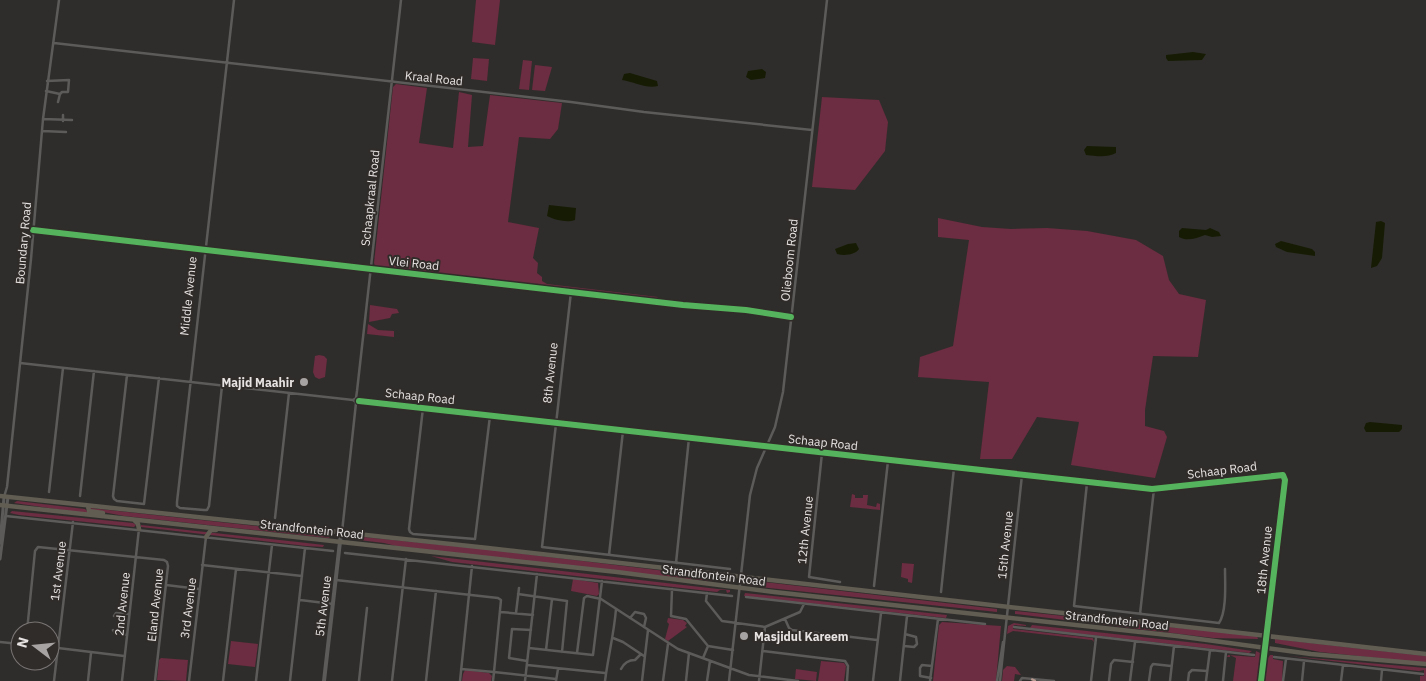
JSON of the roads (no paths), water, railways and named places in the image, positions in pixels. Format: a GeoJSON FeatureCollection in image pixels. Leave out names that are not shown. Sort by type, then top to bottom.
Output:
{"type":"FeatureCollection","features":[{"type":"Feature","properties":{"kind":"main road","name":"Strandfontein Road"},"geometry":{"type":"LineString","coordinates":[[4,496],[1426,654]]}},
{"type":"Feature","properties":{"kind":"main road","name":"Strandfontein Road"},"geometry":{"type":"LineString","coordinates":[[4,506],[607,571],[1265,648],[1426,664]]}},
{"type":"Feature","properties":{"kind":"main road"},"geometry":{"type":"LineString","coordinates":[[88,506],[90,511],[132,519],[138,524],[139,529]]}},
{"type":"Feature","properties":{"kind":"main road"},"geometry":{"type":"LineString","coordinates":[[206,536],[211,530],[222,529]]}},
{"type":"Feature","properties":{"kind":"main road","name":"5th Avenue"},"geometry":{"type":"LineString","coordinates":[[324,681],[341,533]]}},
{"type":"Feature","properties":{"kind":"street","name":"Boundary Road"},"geometry":{"type":"LineString","coordinates":[[4,496],[7,488],[20,363],[47,81],[59,0]]}},
{"type":"Feature","properties":{"kind":"street","name":"Middle Avenue"},"geometry":{"type":"LineString","coordinates":[[222,386],[207,510],[180,508],[177,506],[190,382],[234,0]]}},
{"type":"Feature","properties":{"kind":"street","name":"Schaapkraal Road"},"geometry":{"type":"LineString","coordinates":[[341,533],[401,0]]}},
{"type":"Feature","properties":{"kind":"street","name":"Olieboom Road"},"geometry":{"type":"LineString","coordinates":[[729,681],[751,486],[756,468],[775,427],[781,404],[827,0]]}},
{"type":"Feature","properties":{"kind":"street","name":"Kraal Road"},"geometry":{"type":"LineString","coordinates":[[54,43],[812,130]]}},
{"type":"Feature","properties":{"kind":"street"},"geometry":{"type":"LineString","coordinates":[[46,91],[60,94],[68,92],[69,80],[47,81]]}},
{"type":"Feature","properties":{"kind":"street"},"geometry":{"type":"LineString","coordinates":[[58,102],[60,94]]}},
{"type":"Feature","properties":{"kind":"street"},"geometry":{"type":"LineString","coordinates":[[63,115],[63,121]]}},
{"type":"Feature","properties":{"kind":"street"},"geometry":{"type":"LineString","coordinates":[[43,119],[72,120]]}},
{"type":"Feature","properties":{"kind":"street"},"geometry":{"type":"LineString","coordinates":[[42,131],[66,132]]}},
{"type":"Feature","properties":{"kind":"street","name":"Vlei Road"},"geometry":{"type":"LineString","coordinates":[[33,230],[571,292],[746,310],[791,317]]}},
{"type":"Feature","properties":{"kind":"street","name":"8th Avenue"},"geometry":{"type":"LineString","coordinates":[[571,292],[542,545],[544,548],[609,556]]}},
{"type":"Feature","properties":{"kind":"street","name":"Schaap Road"},"geometry":{"type":"LineString","coordinates":[[20,363],[1154,489],[1284,476]]}},
{"type":"Feature","properties":{"kind":"street"},"geometry":{"type":"LineString","coordinates":[[49,492],[63,368]]}},
{"type":"Feature","properties":{"kind":"street"},"geometry":{"type":"LineString","coordinates":[[80,496],[94,371]]}},
{"type":"Feature","properties":{"kind":"street"},"geometry":{"type":"LineString","coordinates":[[127,375],[113,498],[117,501],[144,504],[159,378]]}},
{"type":"Feature","properties":{"kind":"street"},"geometry":{"type":"LineString","coordinates":[[275,518],[289,393]]}},
{"type":"Feature","properties":{"kind":"street"},"geometry":{"type":"LineString","coordinates":[[423,408],[410,532],[413,534],[474,540],[476,537],[490,416]]}},
{"type":"Feature","properties":{"kind":"street"},"geometry":{"type":"LineString","coordinates":[[623,431],[609,556],[730,569]]}},
{"type":"Feature","properties":{"kind":"street"},"geometry":{"type":"LineString","coordinates":[[676,563],[689,438]]}},
{"type":"Feature","properties":{"kind":"street","name":"12th Avenue"},"geometry":{"type":"LineString","coordinates":[[822,453],[809,577],[840,582]]}},
{"type":"Feature","properties":{"kind":"street"},"geometry":{"type":"LineString","coordinates":[[874,586],[888,460]]}},
{"type":"Feature","properties":{"kind":"street"},"geometry":{"type":"LineString","coordinates":[[941,592],[954,468]]}},
{"type":"Feature","properties":{"kind":"street","name":"15th Avenue"},"geometry":{"type":"LineString","coordinates":[[999,681],[1022,475]]}},
{"type":"Feature","properties":{"kind":"street","name":"18th Avenue"},"geometry":{"type":"LineString","coordinates":[[1261,681],[1284,490],[1284,476]]}},
{"type":"Feature","properties":{"kind":"street"},"geometry":{"type":"LineString","coordinates":[[1087,483],[1074,606],[1220,623],[1226,583],[1225,569]]}},
{"type":"Feature","properties":{"kind":"street"},"geometry":{"type":"LineString","coordinates":[[1140,614],[1154,489]]}},
{"type":"Feature","properties":{"kind":"street"},"geometry":{"type":"LineString","coordinates":[[3,528],[4,496]]}},
{"type":"Feature","properties":{"kind":"street"},"geometry":{"type":"LineString","coordinates":[[0,543],[6,516],[4,506]]}},
{"type":"Feature","properties":{"kind":"street","name":"Strandfontein Road"},"geometry":{"type":"LineString","coordinates":[[6,516],[333,551]]}},
{"type":"Feature","properties":{"kind":"street","name":"1st Avenue"},"geometry":{"type":"LineString","coordinates":[[60,630],[72,522]]}},
{"type":"Feature","properties":{"kind":"street","name":"2nd Avenue"},"geometry":{"type":"LineString","coordinates":[[122,681],[139,529]]}},
{"type":"Feature","properties":{"kind":"street"},"geometry":{"type":"LineString","coordinates":[[0,558],[2,534]]}},
{"type":"Feature","properties":{"kind":"street","name":"3rd Avenue"},"geometry":{"type":"LineString","coordinates":[[189,681],[206,536]]}},
{"type":"Feature","properties":{"kind":"street"},"geometry":{"type":"LineString","coordinates":[[256,681],[272,544]]}},
{"type":"Feature","properties":{"kind":"street"},"geometry":{"type":"LineString","coordinates":[[27,621],[36,548],[40,546],[136,557]]}},
{"type":"Feature","properties":{"kind":"street"},"geometry":{"type":"LineString","coordinates":[[290,681],[305,548]]}},
{"type":"Feature","properties":{"kind":"street"},"geometry":{"type":"LineString","coordinates":[[0,552],[0,558]]}},
{"type":"Feature","properties":{"kind":"street","name":"Strandfontein Road"},"geometry":{"type":"LineString","coordinates":[[346,553],[732,596]]}},
{"type":"Feature","properties":{"kind":"street","name":"Eland Avenue"},"geometry":{"type":"LineString","coordinates":[[136,557],[166,561],[168,566],[155,681]]}},
{"type":"Feature","properties":{"kind":"street"},"geometry":{"type":"LineString","coordinates":[[392,681],[406,559]]}},
{"type":"Feature","properties":{"kind":"street"},"geometry":{"type":"LineString","coordinates":[[202,565],[302,576]]}},
{"type":"Feature","properties":{"kind":"street"},"geometry":{"type":"LineString","coordinates":[[460,681],[472,566]]}},
{"type":"Feature","properties":{"kind":"street"},"geometry":{"type":"LineString","coordinates":[[223,681],[236,568]]}},
{"type":"Feature","properties":{"kind":"street"},"geometry":{"type":"LineString","coordinates":[[525,681],[537,574]]}},
{"type":"Feature","properties":{"kind":"street"},"geometry":{"type":"LineString","coordinates":[[336,580],[498,598],[501,600],[501,612],[493,681]]}},
{"type":"Feature","properties":{"kind":"street"},"geometry":{"type":"LineString","coordinates":[[529,648],[593,655],[602,581]]}},
{"type":"Feature","properties":{"kind":"street"},"geometry":{"type":"LineString","coordinates":[[166,585],[199,588]]}},
{"type":"Feature","properties":{"kind":"street"},"geometry":{"type":"LineString","coordinates":[[516,613],[519,588]]}},
{"type":"Feature","properties":{"kind":"street"},"geometry":{"type":"LineString","coordinates":[[672,588],[671,616],[686,619],[708,646],[733,650]]}},
{"type":"Feature","properties":{"kind":"street"},"geometry":{"type":"LineString","coordinates":[[426,681],[436,591]]}},
{"type":"Feature","properties":{"kind":"street"},"geometry":{"type":"LineString","coordinates":[[707,593],[706,601],[720,619],[724,622],[736,624],[765,627],[800,612],[804,604]]}},
{"type":"Feature","properties":{"kind":"street"},"geometry":{"type":"LineString","coordinates":[[518,594],[567,601],[562,652]]}},
{"type":"Feature","properties":{"kind":"street"},"geometry":{"type":"LineString","coordinates":[[578,653],[584,598],[587,596],[600,598],[668,644],[689,653],[731,669],[760,676],[797,681]]}},
{"type":"Feature","properties":{"kind":"street","name":"Strandfontein Road"},"geometry":{"type":"LineString","coordinates":[[746,596],[985,624]]}},
{"type":"Feature","properties":{"kind":"street"},"geometry":{"type":"LineString","coordinates":[[546,650],[552,599]]}},
{"type":"Feature","properties":{"kind":"street"},"geometry":{"type":"LineString","coordinates":[[300,600],[333,604]]}},
{"type":"Feature","properties":{"kind":"street"},"geometry":{"type":"LineString","coordinates":[[359,681],[367,608]]}},
{"type":"Feature","properties":{"kind":"street"},"geometry":{"type":"LineString","coordinates":[[605,681],[616,609]]}},
{"type":"Feature","properties":{"kind":"street"},"geometry":{"type":"LineString","coordinates":[[501,612],[533,615]]}},
{"type":"Feature","properties":{"kind":"street"},"geometry":{"type":"LineString","coordinates":[[630,618],[636,612],[644,614],[646,618],[644,627]]}},
{"type":"Feature","properties":{"kind":"street"},"geometry":{"type":"LineString","coordinates":[[873,681],[881,612]]}},
{"type":"Feature","properties":{"kind":"street"},"geometry":{"type":"LineString","coordinates":[[114,616],[116,613],[129,614]]}},
{"type":"Feature","properties":{"kind":"street"},"geometry":{"type":"LineString","coordinates":[[900,681],[907,616]]}},
{"type":"Feature","properties":{"kind":"street"},"geometry":{"type":"LineString","coordinates":[[785,618],[789,628],[792,630],[878,640]]}},
{"type":"Feature","properties":{"kind":"street"},"geometry":{"type":"LineString","coordinates":[[932,666],[923,665],[920,668],[920,676],[931,680],[938,619]]}},
{"type":"Feature","properties":{"kind":"street"},"geometry":{"type":"LineString","coordinates":[[759,681],[765,627]]}},
{"type":"Feature","properties":{"kind":"street","name":"Strandfontein Road"},"geometry":{"type":"LineString","coordinates":[[1014,627],[1254,656]]}},
{"type":"Feature","properties":{"kind":"street"},"geometry":{"type":"LineString","coordinates":[[527,661],[509,658],[511,630],[513,628],[531,630]]}},
{"type":"Feature","properties":{"kind":"street"},"geometry":{"type":"LineString","coordinates":[[113,630],[116,633],[127,635]]}},
{"type":"Feature","properties":{"kind":"street"},"geometry":{"type":"LineString","coordinates":[[642,681],[648,630]]}},
{"type":"Feature","properties":{"kind":"street"},"geometry":{"type":"LineString","coordinates":[[904,646],[914,647],[917,644],[916,636],[905,634]]}},
{"type":"Feature","properties":{"kind":"street"},"geometry":{"type":"LineString","coordinates":[[613,638],[644,656]]}},
{"type":"Feature","properties":{"kind":"street"},"geometry":{"type":"LineString","coordinates":[[1091,681],[1096,638]]}},
{"type":"Feature","properties":{"kind":"street"},"geometry":{"type":"LineString","coordinates":[[1130,681],[1135,642]]}},
{"type":"Feature","properties":{"kind":"street"},"geometry":{"type":"LineString","coordinates":[[663,681],[668,644]]}},
{"type":"Feature","properties":{"kind":"street"},"geometry":{"type":"LineString","coordinates":[[703,658],[708,646]]}},
{"type":"Feature","properties":{"kind":"street"},"geometry":{"type":"LineString","coordinates":[[1170,681],[1174,646]]}},
{"type":"Feature","properties":{"kind":"street"},"geometry":{"type":"LineString","coordinates":[[60,648],[124,656]]}},
{"type":"Feature","properties":{"kind":"street"},"geometry":{"type":"LineString","coordinates":[[1206,681],[1210,650]]}},
{"type":"Feature","properties":{"kind":"street"},"geometry":{"type":"LineString","coordinates":[[762,651],[845,661],[848,666],[846,681]]}},
{"type":"Feature","properties":{"kind":"street"},"geometry":{"type":"LineString","coordinates":[[88,681],[91,652]]}},
{"type":"Feature","properties":{"kind":"street"},"geometry":{"type":"LineString","coordinates":[[1223,681],[1226,652]]}},
{"type":"Feature","properties":{"kind":"street"},"geometry":{"type":"LineString","coordinates":[[686,681],[689,653]]}},
{"type":"Feature","properties":{"kind":"street"},"geometry":{"type":"LineString","coordinates":[[621,669],[630,660],[635,660],[640,655]]}},
{"type":"Feature","properties":{"kind":"street"},"geometry":{"type":"LineString","coordinates":[[1274,657],[1423,674]]}},
{"type":"Feature","properties":{"kind":"street"},"geometry":{"type":"LineString","coordinates":[[1284,681],[1286,659]]}},
{"type":"Feature","properties":{"kind":"street"},"geometry":{"type":"LineString","coordinates":[[708,681],[710,661]]}},
{"type":"Feature","properties":{"kind":"street"},"geometry":{"type":"LineString","coordinates":[[1109,681],[1113,661],[1133,662]]}},
{"type":"Feature","properties":{"kind":"street"},"geometry":{"type":"LineString","coordinates":[[1302,681],[1304,661]]}},
{"type":"Feature","properties":{"kind":"street"},"geometry":{"type":"LineString","coordinates":[[1149,681],[1151,667],[1154,664],[1171,666]]}},
{"type":"Feature","properties":{"kind":"street"},"geometry":{"type":"LineString","coordinates":[[527,665],[606,673]]}},
{"type":"Feature","properties":{"kind":"street"},"geometry":{"type":"LineString","coordinates":[[1341,681],[1343,665]]}},
{"type":"Feature","properties":{"kind":"street"},"geometry":{"type":"LineString","coordinates":[[461,669],[556,680],[558,668]]}},
{"type":"Feature","properties":{"kind":"street"},"geometry":{"type":"LineString","coordinates":[[1188,681],[1190,670],[1207,671]]}},
{"type":"Feature","properties":{"kind":"street"},"geometry":{"type":"LineString","coordinates":[[1381,681],[1382,670]]}},
{"type":"Feature","properties":{"kind":"street"},"geometry":{"type":"LineString","coordinates":[[1020,681],[1022,678],[1053,681]]}},
{"type":"Feature","properties":{"kind":"place","name":"Majid Maahir"},"geometry":{"type":"Point","coordinates":[304,382]}},
{"type":"Feature","properties":{"kind":"place","name":"Masjidul Kareem"},"geometry":{"type":"Point","coordinates":[744,636]}}]}
